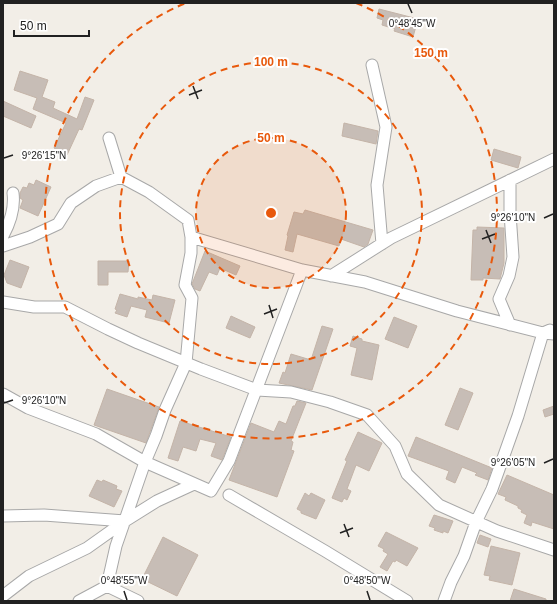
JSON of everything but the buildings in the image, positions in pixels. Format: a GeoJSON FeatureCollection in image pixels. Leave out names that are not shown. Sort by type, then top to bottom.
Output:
{"type":"FeatureCollection","features":[{"type":"Feature","properties":{"kind":"street"},"geometry":{"type":"LineString","coordinates":[[372,65],[386,127],[377,185],[382,244]]}},
{"type":"Feature","properties":{"kind":"street"},"geometry":{"type":"LineString","coordinates":[[79,601],[107,586],[116,546],[144,462],[186,363],[192,298],[185,285],[191,253],[191,237],[188,220],[149,192],[122,177],[109,138]]}},
{"type":"Feature","properties":{"kind":"street"},"geometry":{"type":"LineString","coordinates":[[331,276],[391,238],[554,159]]}},
{"type":"Feature","properties":{"kind":"street"},"geometry":{"type":"LineString","coordinates":[[3,246],[30,237],[58,224],[71,203],[96,186],[122,177]]}},
{"type":"Feature","properties":{"kind":"street"},"geometry":{"type":"LineString","coordinates":[[510,180],[510,213],[513,257],[509,276],[499,299],[510,324]]}},
{"type":"Feature","properties":{"kind":"street"},"geometry":{"type":"LineString","coordinates":[[3,236],[12,214],[14,200],[13,193]]}},
{"type":"Feature","properties":{"kind":"street"},"geometry":{"type":"LineString","coordinates":[[191,237],[302,270],[365,282],[457,311],[548,334]]}},
{"type":"Feature","properties":{"kind":"street"},"geometry":{"type":"LineString","coordinates":[[3,394],[28,408],[96,434],[144,462],[211,491],[229,461],[302,270]]}},
{"type":"Feature","properties":{"kind":"street"},"geometry":{"type":"LineString","coordinates":[[3,302],[34,307],[66,307],[114,332],[186,363],[257,390],[291,392],[330,402],[367,415],[395,446],[407,474],[439,505],[497,531],[554,550]]}},
{"type":"Feature","properties":{"kind":"street"},"geometry":{"type":"LineString","coordinates":[[444,601],[451,582],[464,556],[476,522],[492,489],[548,334],[554,329]]}},
{"type":"Feature","properties":{"kind":"street"},"geometry":{"type":"LineString","coordinates":[[3,596],[29,576],[87,548],[125,521],[157,501],[194,484]]}},
{"type":"Feature","properties":{"kind":"street"},"geometry":{"type":"LineString","coordinates":[[229,496],[325,551],[407,601]]}},
{"type":"Feature","properties":{"kind":"street"},"geometry":{"type":"LineString","coordinates":[[3,516],[44,515],[125,521]]}},
{"type":"Feature","properties":{"kind":"street"},"geometry":{"type":"LineString","coordinates":[[107,586],[138,601]]}}]}
